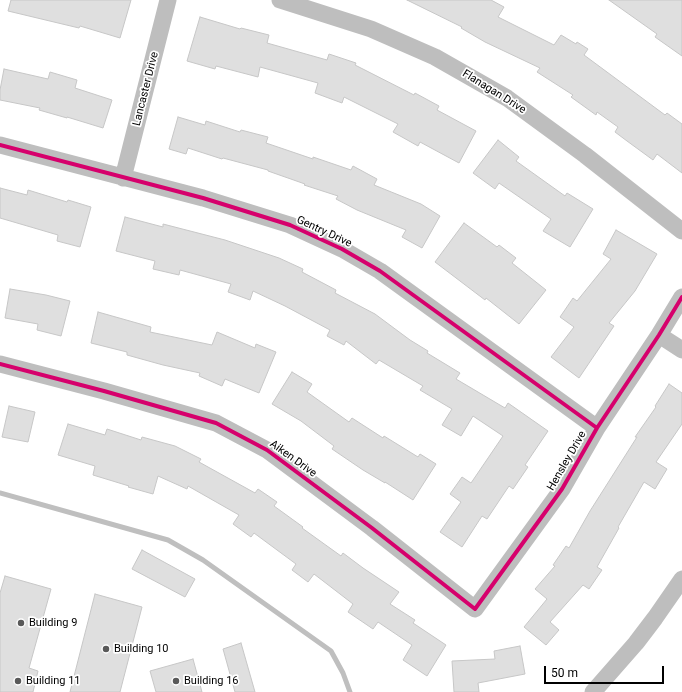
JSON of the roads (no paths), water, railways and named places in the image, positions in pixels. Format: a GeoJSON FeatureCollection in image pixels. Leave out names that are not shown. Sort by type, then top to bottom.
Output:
{"type":"FeatureCollection","features":[{"type":"Feature","properties":{"kind":"street","name":"Lancaster Drive"},"geometry":{"type":"LineString","coordinates":[[123,178],[168,0]]}},
{"type":"Feature","properties":{"kind":"street","name":"Flanagan Drive"},"geometry":{"type":"LineString","coordinates":[[280,0],[371,29],[435,57],[507,98],[585,155],[682,231]]}},
{"type":"Feature","properties":{"kind":"street","name":"Gentry Drive"},"geometry":{"type":"LineString","coordinates":[[0,145],[203,198],[290,225],[342,249],[380,271],[596,428]]}},
{"type":"Feature","properties":{"kind":"street","name":"Hensley Drive"},"geometry":{"type":"LineString","coordinates":[[475,609],[562,489],[596,428],[659,335],[682,297]]}},
{"type":"Feature","properties":{"kind":"street"},"geometry":{"type":"LineString","coordinates":[[659,335],[682,350]]}},
{"type":"Feature","properties":{"kind":"street","name":"Aiken Drive"},"geometry":{"type":"LineString","coordinates":[[0,364],[104,391],[216,423],[267,450],[372,528],[475,609]]}},
{"type":"Feature","properties":{"kind":"street"},"geometry":{"type":"LineString","coordinates":[[593,692],[656,618],[682,579]]}},
{"type":"Feature","properties":{"kind":"waterway"},"geometry":{"type":"LineString","coordinates":[[0,493],[168,540],[203,560],[331,651],[343,673],[350,692]]}},
{"type":"Feature","properties":{"kind":"place","name":"Building 9"},"geometry":{"type":"Point","coordinates":[21,623]}},
{"type":"Feature","properties":{"kind":"place","name":"Building 10"},"geometry":{"type":"Point","coordinates":[106,649]}},
{"type":"Feature","properties":{"kind":"place","name":"Building 11"},"geometry":{"type":"Point","coordinates":[18,681]}},
{"type":"Feature","properties":{"kind":"place","name":"Building 16"},"geometry":{"type":"Point","coordinates":[176,681]}}]}
